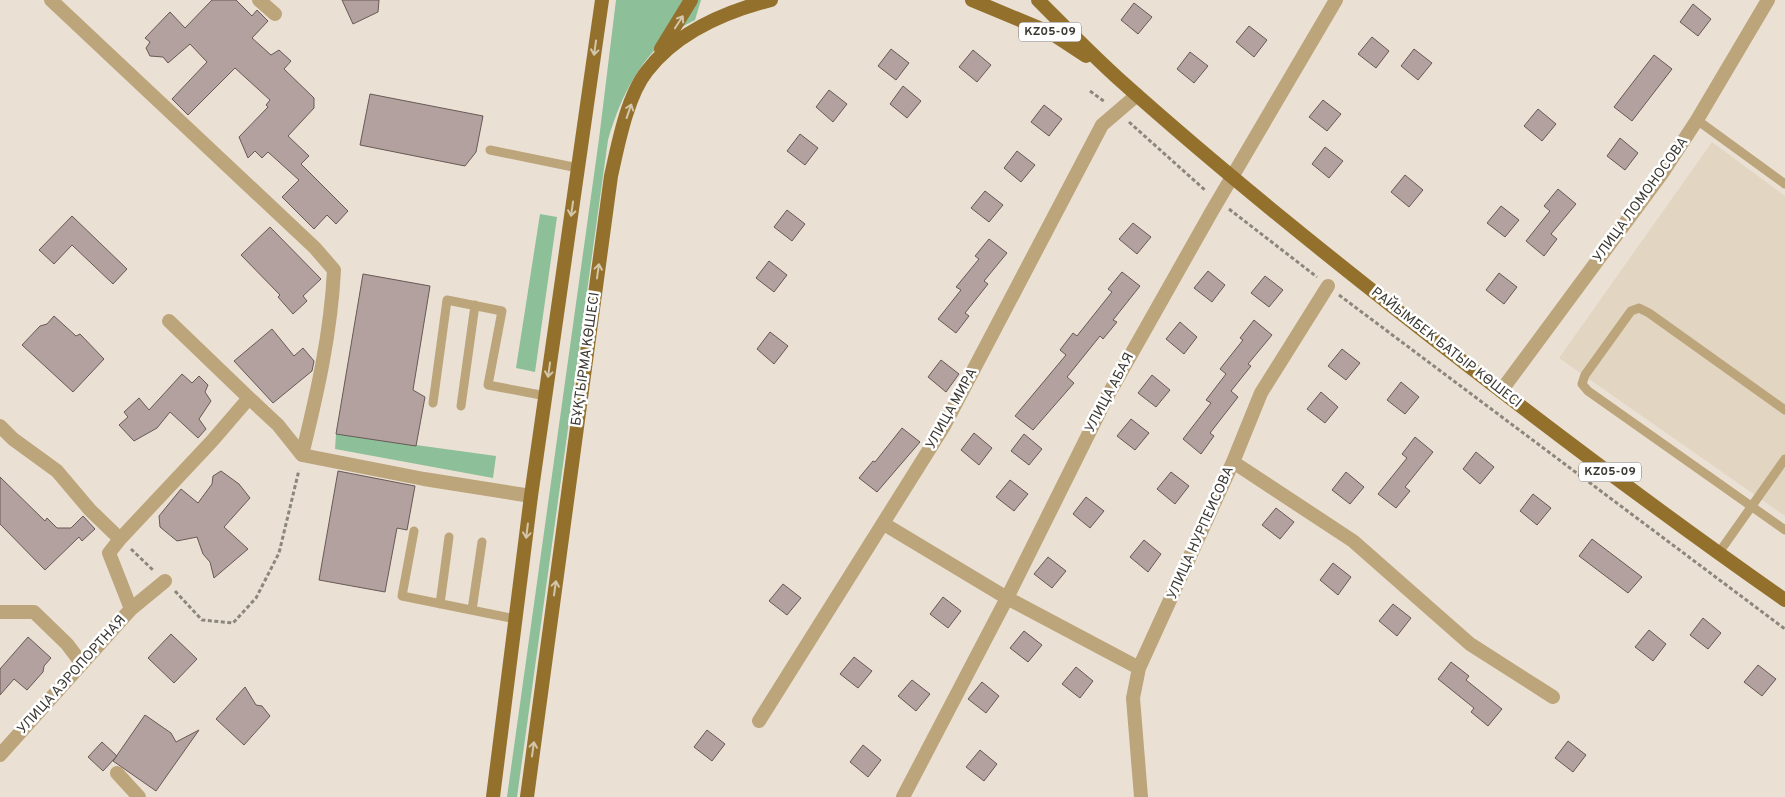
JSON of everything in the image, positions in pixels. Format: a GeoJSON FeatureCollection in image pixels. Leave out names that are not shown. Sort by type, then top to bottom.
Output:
{"type":"FeatureCollection","features":[{"type":"Feature","properties":{"kind":"main road"},"geometry":{"type":"LineString","coordinates":[[493,797],[531,496],[602,0]]}},
{"type":"Feature","properties":{"kind":"main road"},"geometry":{"type":"LineString","coordinates":[[645,72],[684,14],[690,0]]}},
{"type":"Feature","properties":{"kind":"main road","name":"БҰҚТЫРМА КӨШЕСІ"},"geometry":{"type":"LineString","coordinates":[[526,797],[611,176],[626,121],[645,72],[680,38],[732,11],[771,0]]}},
{"type":"Feature","properties":{"kind":"main road","name":"KZ05-09"},"geometry":{"type":"LineString","coordinates":[[972,0],[1051,33],[1119,80]]}},
{"type":"Feature","properties":{"kind":"main road","name":"KZ05-09"},"geometry":{"type":"LineString","coordinates":[[1038,0],[1119,80]]}},
{"type":"Feature","properties":{"kind":"main road","name":"РАЙЫМБЕК БАТЫР КӨШЕСІ"},"geometry":{"type":"LineString","coordinates":[[1119,80],[1233,178],[1340,266],[1501,391],[1718,554],[1785,600]]}},
{"type":"Feature","properties":{"kind":"street"},"geometry":{"type":"LineString","coordinates":[[51,0],[315,248],[334,270],[333,298],[323,362],[302,455]]}},
{"type":"Feature","properties":{"kind":"street"},"geometry":{"type":"LineString","coordinates":[[259,0],[275,14]]}},
{"type":"Feature","properties":{"kind":"street","name":"УЛИЦА АБАЯ"},"geometry":{"type":"LineString","coordinates":[[903,797],[1007,598],[1107,397],[1336,0]]}},
{"type":"Feature","properties":{"kind":"street","name":"УЛИЦА ЛОМОНОСОВА"},"geometry":{"type":"LineString","coordinates":[[1501,391],[1663,172],[1697,120],[1768,0]]}},
{"type":"Feature","properties":{"kind":"street","name":"УЛИЦА МИРА"},"geometry":{"type":"LineString","coordinates":[[759,720],[944,426],[1102,125],[1137,95]]}},
{"type":"Feature","properties":{"kind":"street","name":"УЛИЦА НУРПЕИСОВА"},"geometry":{"type":"LineString","coordinates":[[1141,797],[1133,698],[1139,668],[1233,462],[1261,393],[1328,286]]}},
{"type":"Feature","properties":{"kind":"street"},"geometry":{"type":"LineString","coordinates":[[169,321],[278,425],[302,455],[424,479],[531,496]]}},
{"type":"Feature","properties":{"kind":"street"},"geometry":{"type":"LineString","coordinates":[[0,426],[57,471],[90,510],[120,539],[212,441],[249,398]]}},
{"type":"Feature","properties":{"kind":"street"},"geometry":{"type":"LineString","coordinates":[[1233,462],[1353,541],[1470,644],[1553,697]]}},
{"type":"Feature","properties":{"kind":"street"},"geometry":{"type":"LineString","coordinates":[[884,524],[1007,598],[1139,668]]}},
{"type":"Feature","properties":{"kind":"street","name":"УЛИЦА АЭРОПОРТНАЯ"},"geometry":{"type":"LineString","coordinates":[[0,755],[132,609],[109,553],[120,539]]}},
{"type":"Feature","properties":{"kind":"street"},"geometry":{"type":"LineString","coordinates":[[132,609],[165,581]]}},
{"type":"Feature","properties":{"kind":"street"},"geometry":{"type":"LineString","coordinates":[[0,612],[34,612],[67,644],[82,664]]}},
{"type":"Feature","properties":{"kind":"street"},"geometry":{"type":"LineString","coordinates":[[116,773],[138,797]]}},
{"type":"Feature","properties":{"kind":"lane"},"geometry":{"type":"LineString","coordinates":[[1697,120],[1785,184]]}},
{"type":"Feature","properties":{"kind":"lane"},"geometry":{"type":"LineString","coordinates":[[490,150],[578,168]]}},
{"type":"Feature","properties":{"kind":"lane"},"geometry":{"type":"LineString","coordinates":[[433,403],[447,300],[502,311],[488,385],[546,396]]}},
{"type":"Feature","properties":{"kind":"lane"},"geometry":{"type":"LineString","coordinates":[[462,406],[475,306]]}},
{"type":"Feature","properties":{"kind":"lane"},"geometry":{"type":"LineString","coordinates":[[1785,410],[1649,312],[1639,308],[1631,311],[1585,375],[1582,384],[1588,392],[1785,530]]}},
{"type":"Feature","properties":{"kind":"lane"},"geometry":{"type":"LineString","coordinates":[[1718,554],[1785,459]]}},
{"type":"Feature","properties":{"kind":"lane"},"geometry":{"type":"LineString","coordinates":[[414,531],[402,596],[516,619]]}},
{"type":"Feature","properties":{"kind":"lane"},"geometry":{"type":"LineString","coordinates":[[440,604],[449,537]]}},
{"type":"Feature","properties":{"kind":"lane"},"geometry":{"type":"LineString","coordinates":[[472,610],[482,542]]}},
{"type":"Feature","properties":{"kind":"path"},"geometry":{"type":"LineString","coordinates":[[1090,91],[1118,111],[1218,202],[1785,629]]}},
{"type":"Feature","properties":{"kind":"path"},"geometry":{"type":"LineString","coordinates":[[120,539],[165,581],[202,620],[233,623],[256,598],[279,554],[296,488],[302,455]]}},
{"type":"Feature","properties":{"kind":"shaded area"},"geometry":{"type":"Polygon","coordinates":[[[1712,142],[1785,196],[1785,516],[1559,358],[1712,142]]]}},
{"type":"Feature","properties":{"kind":"green space"},"geometry":{"type":"Polygon","coordinates":[[[616,0],[701,0],[695,20],[663,42],[639,70],[621,104],[608,140],[517,797],[507,797],[599,139],[616,0]]]}},
{"type":"Feature","properties":{"kind":"green space"},"geometry":{"type":"Polygon","coordinates":[[[540,214],[557,217],[535,372],[516,368],[540,214]]]}},
{"type":"Feature","properties":{"kind":"green space"},"geometry":{"type":"Polygon","coordinates":[[[336,434],[496,456],[493,478],[335,449],[336,434]]]}},
{"type":"Feature","properties":{"kind":"building"},"geometry":{"type":"Polygon","coordinates":[[[212,0],[236,0],[252,16],[257,10],[268,21],[252,38],[271,55],[279,50],[291,61],[284,69],[314,98],[314,108],[288,136],[309,156],[301,164],[348,211],[336,224],[327,215],[314,229],[282,197],[299,180],[268,152],[262,158],[255,151],[248,158],[239,137],[268,107],[266,105],[270,100],[235,68],[188,115],[172,99],[207,62],[190,44],[168,63],[163,57],[150,56],[146,48],[150,42],[145,38],[170,12],[185,28],[212,0]]]}},
{"type":"Feature","properties":{"kind":"building"},"geometry":{"type":"Polygon","coordinates":[[[342,0],[379,0],[378,12],[353,24],[342,0]]]}},
{"type":"Feature","properties":{"kind":"building"},"geometry":{"type":"Polygon","coordinates":[[[1134,3],[1152,17],[1138,34],[1121,20],[1134,3]]]}},
{"type":"Feature","properties":{"kind":"building"},"geometry":{"type":"Polygon","coordinates":[[[1693,4],[1711,19],[1698,36],[1680,22],[1693,4]]]}},
{"type":"Feature","properties":{"kind":"building"},"geometry":{"type":"Polygon","coordinates":[[[1249,26],[1267,40],[1254,57],[1236,42],[1249,26]]]}},
{"type":"Feature","properties":{"kind":"building"},"geometry":{"type":"Polygon","coordinates":[[[1372,37],[1389,51],[1376,68],[1358,54],[1372,37]]]}},
{"type":"Feature","properties":{"kind":"building"},"geometry":{"type":"Polygon","coordinates":[[[891,49],[909,63],[896,80],[878,66],[891,49]]]}},
{"type":"Feature","properties":{"kind":"building"},"geometry":{"type":"Polygon","coordinates":[[[1414,49],[1432,63],[1418,80],[1401,66],[1414,49]]]}},
{"type":"Feature","properties":{"kind":"building"},"geometry":{"type":"Polygon","coordinates":[[[973,50],[991,65],[977,82],[959,67],[973,50]]]}},
{"type":"Feature","properties":{"kind":"building"},"geometry":{"type":"Polygon","coordinates":[[[1190,52],[1208,66],[1194,83],[1177,69],[1190,52]]]}},
{"type":"Feature","properties":{"kind":"building"},"geometry":{"type":"Polygon","coordinates":[[[1654,55],[1672,69],[1632,121],[1614,107],[1654,55]]]}},
{"type":"Feature","properties":{"kind":"building"},"geometry":{"type":"Polygon","coordinates":[[[903,86],[921,101],[907,118],[890,104],[903,86]]]}},
{"type":"Feature","properties":{"kind":"building"},"geometry":{"type":"Polygon","coordinates":[[[829,90],[847,104],[833,122],[816,107],[829,90]]]}},
{"type":"Feature","properties":{"kind":"building"},"geometry":{"type":"Polygon","coordinates":[[[370,94],[483,116],[476,152],[465,166],[360,145],[370,94]]]}},
{"type":"Feature","properties":{"kind":"building"},"geometry":{"type":"Polygon","coordinates":[[[1323,100],[1341,114],[1327,131],[1309,117],[1323,100]]]}},
{"type":"Feature","properties":{"kind":"building"},"geometry":{"type":"Polygon","coordinates":[[[1044,105],[1062,119],[1049,136],[1031,122],[1044,105]]]}},
{"type":"Feature","properties":{"kind":"building"},"geometry":{"type":"Polygon","coordinates":[[[1538,109],[1556,124],[1542,141],[1524,126],[1538,109]]]}},
{"type":"Feature","properties":{"kind":"building"},"geometry":{"type":"Polygon","coordinates":[[[800,134],[818,148],[805,165],[787,151],[800,134]]]}},
{"type":"Feature","properties":{"kind":"building"},"geometry":{"type":"Polygon","coordinates":[[[1620,138],[1638,153],[1625,170],[1607,156],[1620,138]]]}},
{"type":"Feature","properties":{"kind":"building"},"geometry":{"type":"Polygon","coordinates":[[[1325,147],[1343,161],[1329,178],[1312,164],[1325,147]]]}},
{"type":"Feature","properties":{"kind":"building"},"geometry":{"type":"Polygon","coordinates":[[[1017,151],[1035,165],[1021,182],[1004,168],[1017,151]]]}},
{"type":"Feature","properties":{"kind":"building"},"geometry":{"type":"Polygon","coordinates":[[[1405,175],[1423,190],[1409,207],[1391,192],[1405,175]]]}},
{"type":"Feature","properties":{"kind":"building"},"geometry":{"type":"Polygon","coordinates":[[[1558,189],[1576,204],[1551,234],[1557,239],[1544,256],[1526,241],[1550,211],[1544,206],[1558,189]]]}},
{"type":"Feature","properties":{"kind":"building"},"geometry":{"type":"Polygon","coordinates":[[[985,191],[1003,205],[989,222],[971,208],[985,191]]]}},
{"type":"Feature","properties":{"kind":"building"},"geometry":{"type":"Polygon","coordinates":[[[1501,206],[1519,220],[1505,237],[1487,223],[1501,206]]]}},
{"type":"Feature","properties":{"kind":"building"},"geometry":{"type":"Polygon","coordinates":[[[787,210],[805,224],[792,241],[774,227],[787,210]]]}},
{"type":"Feature","properties":{"kind":"building"},"geometry":{"type":"Polygon","coordinates":[[[72,216],[127,269],[113,284],[72,245],[54,264],[39,250],[72,216]]]}},
{"type":"Feature","properties":{"kind":"building"},"geometry":{"type":"Polygon","coordinates":[[[1133,223],[1151,237],[1137,254],[1119,239],[1133,223]]]}},
{"type":"Feature","properties":{"kind":"building"},"geometry":{"type":"Polygon","coordinates":[[[270,227],[321,279],[303,296],[307,301],[293,314],[278,297],[280,295],[241,255],[270,227]]]}},
{"type":"Feature","properties":{"kind":"building"},"geometry":{"type":"Polygon","coordinates":[[[989,239],[1007,253],[984,281],[988,284],[965,313],[969,316],[956,333],[938,319],[961,290],[956,287],[979,259],[975,256],[989,239]]]}},
{"type":"Feature","properties":{"kind":"building"},"geometry":{"type":"Polygon","coordinates":[[[769,261],[787,275],[774,292],[756,278],[769,261]]]}},
{"type":"Feature","properties":{"kind":"building"},"geometry":{"type":"Polygon","coordinates":[[[1208,271],[1225,285],[1212,302],[1194,288],[1208,271]]]}},
{"type":"Feature","properties":{"kind":"building"},"geometry":{"type":"Polygon","coordinates":[[[1122,272],[1140,286],[1113,320],[1117,322],[1103,339],[1100,336],[1067,377],[1074,383],[1033,430],[1015,416],[1066,355],[1060,350],[1073,333],[1077,336],[1112,292],[1108,289],[1122,272]]]}},
{"type":"Feature","properties":{"kind":"building"},"geometry":{"type":"Polygon","coordinates":[[[1499,273],[1517,287],[1504,304],[1486,290],[1499,273]]]}},
{"type":"Feature","properties":{"kind":"building"},"geometry":{"type":"Polygon","coordinates":[[[363,274],[430,286],[413,390],[425,397],[416,446],[336,434],[363,274]]]}},
{"type":"Feature","properties":{"kind":"building"},"geometry":{"type":"Polygon","coordinates":[[[1265,276],[1283,290],[1269,307],[1251,293],[1265,276]]]}},
{"type":"Feature","properties":{"kind":"building"},"geometry":{"type":"Polygon","coordinates":[[[54,316],[76,336],[80,334],[104,359],[73,392],[22,345],[40,326],[47,324],[54,316]]]}},
{"type":"Feature","properties":{"kind":"building"},"geometry":{"type":"Polygon","coordinates":[[[1254,320],[1272,335],[1248,364],[1251,366],[1231,391],[1238,397],[1210,433],[1214,436],[1201,454],[1183,439],[1211,403],[1206,400],[1226,374],[1220,369],[1243,340],[1240,338],[1254,320]]]}},
{"type":"Feature","properties":{"kind":"building"},"geometry":{"type":"Polygon","coordinates":[[[1180,322],[1197,337],[1184,354],[1166,339],[1180,322]]]}},
{"type":"Feature","properties":{"kind":"building"},"geometry":{"type":"Polygon","coordinates":[[[272,329],[294,356],[303,348],[314,361],[312,371],[273,403],[234,361],[272,329]]]}},
{"type":"Feature","properties":{"kind":"building"},"geometry":{"type":"Polygon","coordinates":[[[770,332],[788,346],[774,364],[757,349],[770,332]]]}},
{"type":"Feature","properties":{"kind":"building"},"geometry":{"type":"Polygon","coordinates":[[[1342,349],[1360,363],[1346,380],[1328,366],[1342,349]]]}},
{"type":"Feature","properties":{"kind":"building"},"geometry":{"type":"Polygon","coordinates":[[[941,360],[959,374],[946,392],[928,377],[941,360]]]}},
{"type":"Feature","properties":{"kind":"building"},"geometry":{"type":"Polygon","coordinates":[[[182,374],[192,383],[199,376],[208,385],[205,392],[211,401],[199,419],[206,429],[198,438],[170,412],[157,428],[134,441],[119,425],[128,417],[124,412],[139,398],[149,410],[182,374]]]}},
{"type":"Feature","properties":{"kind":"building"},"geometry":{"type":"Polygon","coordinates":[[[1152,375],[1170,390],[1156,407],[1138,393],[1152,375]]]}},
{"type":"Feature","properties":{"kind":"building"},"geometry":{"type":"Polygon","coordinates":[[[1401,382],[1419,397],[1405,414],[1387,400],[1401,382]]]}},
{"type":"Feature","properties":{"kind":"building"},"geometry":{"type":"Polygon","coordinates":[[[1321,392],[1338,407],[1325,423],[1307,409],[1321,392]]]}},
{"type":"Feature","properties":{"kind":"building"},"geometry":{"type":"Polygon","coordinates":[[[1131,419],[1149,433],[1135,450],[1117,436],[1131,419]]]}},
{"type":"Feature","properties":{"kind":"building"},"geometry":{"type":"Polygon","coordinates":[[[902,428],[920,442],[877,492],[859,478],[873,461],[875,462],[902,428]]]}},
{"type":"Feature","properties":{"kind":"building"},"geometry":{"type":"Polygon","coordinates":[[[974,433],[992,448],[979,465],[961,450],[974,433]]]}},
{"type":"Feature","properties":{"kind":"building"},"geometry":{"type":"Polygon","coordinates":[[[1024,434],[1042,449],[1029,465],[1011,451],[1024,434]]]}},
{"type":"Feature","properties":{"kind":"building"},"geometry":{"type":"Polygon","coordinates":[[[1415,437],[1433,452],[1405,487],[1410,491],[1396,508],[1378,494],[1407,458],[1402,454],[1415,437]]]}},
{"type":"Feature","properties":{"kind":"building"},"geometry":{"type":"Polygon","coordinates":[[[1476,452],[1494,467],[1480,484],[1463,469],[1476,452]]]}},
{"type":"Feature","properties":{"kind":"building"},"geometry":{"type":"Polygon","coordinates":[[[221,471],[239,484],[250,498],[224,527],[248,549],[214,578],[210,562],[203,554],[197,537],[177,541],[160,527],[159,516],[181,489],[198,503],[212,484],[213,476],[221,471]]]}},
{"type":"Feature","properties":{"kind":"building"},"geometry":{"type":"Polygon","coordinates":[[[338,471],[415,486],[407,530],[397,528],[385,592],[319,580],[338,471]]]}},
{"type":"Feature","properties":{"kind":"building"},"geometry":{"type":"Polygon","coordinates":[[[1171,472],[1189,486],[1175,504],[1157,489],[1171,472]]]}},
{"type":"Feature","properties":{"kind":"building"},"geometry":{"type":"Polygon","coordinates":[[[1346,472],[1364,487],[1350,504],[1332,490],[1346,472]]]}},
{"type":"Feature","properties":{"kind":"building"},"geometry":{"type":"Polygon","coordinates":[[[0,477],[45,521],[47,518],[57,528],[71,528],[83,516],[95,529],[82,541],[79,537],[45,570],[0,524],[0,477]]]}},
{"type":"Feature","properties":{"kind":"building"},"geometry":{"type":"Polygon","coordinates":[[[1010,480],[1028,494],[1014,511],[996,497],[1010,480]]]}},
{"type":"Feature","properties":{"kind":"building"},"geometry":{"type":"Polygon","coordinates":[[[1533,494],[1551,508],[1537,525],[1520,511],[1533,494]]]}},
{"type":"Feature","properties":{"kind":"building"},"geometry":{"type":"Polygon","coordinates":[[[1086,497],[1104,511],[1090,528],[1073,514],[1086,497]]]}},
{"type":"Feature","properties":{"kind":"building"},"geometry":{"type":"Polygon","coordinates":[[[1276,508],[1294,522],[1280,539],[1262,525],[1276,508]]]}},
{"type":"Feature","properties":{"kind":"building"},"geometry":{"type":"Polygon","coordinates":[[[1592,539],[1642,577],[1628,593],[1579,556],[1592,539]]]}},
{"type":"Feature","properties":{"kind":"building"},"geometry":{"type":"Polygon","coordinates":[[[1144,540],[1161,554],[1148,572],[1130,557],[1144,540]]]}},
{"type":"Feature","properties":{"kind":"building"},"geometry":{"type":"Polygon","coordinates":[[[1048,557],[1066,571],[1052,588],[1034,574],[1048,557]]]}},
{"type":"Feature","properties":{"kind":"building"},"geometry":{"type":"Polygon","coordinates":[[[1333,563],[1351,577],[1338,595],[1320,580],[1333,563]]]}},
{"type":"Feature","properties":{"kind":"building"},"geometry":{"type":"Polygon","coordinates":[[[783,584],[801,598],[787,615],[769,601],[783,584]]]}},
{"type":"Feature","properties":{"kind":"building"},"geometry":{"type":"Polygon","coordinates":[[[943,597],[961,611],[948,628],[930,614],[943,597]]]}},
{"type":"Feature","properties":{"kind":"building"},"geometry":{"type":"Polygon","coordinates":[[[1393,604],[1411,618],[1397,636],[1379,621],[1393,604]]]}},
{"type":"Feature","properties":{"kind":"building"},"geometry":{"type":"Polygon","coordinates":[[[1703,618],[1721,633],[1708,649],[1690,635],[1703,618]]]}},
{"type":"Feature","properties":{"kind":"building"},"geometry":{"type":"Polygon","coordinates":[[[1649,630],[1666,644],[1653,661],[1635,647],[1649,630]]]}},
{"type":"Feature","properties":{"kind":"building"},"geometry":{"type":"Polygon","coordinates":[[[1024,631],[1042,645],[1028,662],[1010,648],[1024,631]]]}},
{"type":"Feature","properties":{"kind":"building"},"geometry":{"type":"Polygon","coordinates":[[[171,634],[197,659],[174,683],[148,658],[171,634]]]}},
{"type":"Feature","properties":{"kind":"building"},"geometry":{"type":"Polygon","coordinates":[[[28,637],[51,658],[44,666],[43,672],[27,690],[14,679],[0,695],[0,669],[28,637]]]}},
{"type":"Feature","properties":{"kind":"building"},"geometry":{"type":"Polygon","coordinates":[[[854,657],[872,671],[858,688],[840,674],[854,657]]]}},
{"type":"Feature","properties":{"kind":"building"},"geometry":{"type":"Polygon","coordinates":[[[1451,662],[1469,676],[1466,680],[1502,709],[1488,726],[1471,712],[1474,708],[1438,679],[1451,662]]]}},
{"type":"Feature","properties":{"kind":"building"},"geometry":{"type":"Polygon","coordinates":[[[1758,665],[1776,679],[1762,696],[1744,682],[1758,665]]]}},
{"type":"Feature","properties":{"kind":"building"},"geometry":{"type":"Polygon","coordinates":[[[1076,667],[1093,681],[1080,698],[1062,684],[1076,667]]]}},
{"type":"Feature","properties":{"kind":"building"},"geometry":{"type":"Polygon","coordinates":[[[912,680],[930,694],[916,711],[898,696],[912,680]]]}},
{"type":"Feature","properties":{"kind":"building"},"geometry":{"type":"Polygon","coordinates":[[[982,682],[999,696],[986,713],[968,699],[982,682]]]}},
{"type":"Feature","properties":{"kind":"building"},"geometry":{"type":"Polygon","coordinates":[[[245,687],[256,705],[262,706],[270,716],[244,745],[216,719],[245,687]]]}},
{"type":"Feature","properties":{"kind":"building"},"geometry":{"type":"Polygon","coordinates":[[[145,715],[171,733],[176,742],[199,730],[156,791],[113,761],[145,715]]]}},
{"type":"Feature","properties":{"kind":"building"},"geometry":{"type":"Polygon","coordinates":[[[707,730],[725,744],[712,761],[694,747],[707,730]]]}},
{"type":"Feature","properties":{"kind":"building"},"geometry":{"type":"Polygon","coordinates":[[[1568,741],[1586,755],[1573,772],[1555,758],[1568,741]]]}},
{"type":"Feature","properties":{"kind":"building"},"geometry":{"type":"Polygon","coordinates":[[[102,742],[117,756],[103,771],[88,757],[102,742]]]}},
{"type":"Feature","properties":{"kind":"building"},"geometry":{"type":"Polygon","coordinates":[[[863,745],[881,760],[868,777],[850,762],[863,745]]]}},
{"type":"Feature","properties":{"kind":"building"},"geometry":{"type":"Polygon","coordinates":[[[980,750],[997,764],[984,781],[966,767],[980,750]]]}}]}
